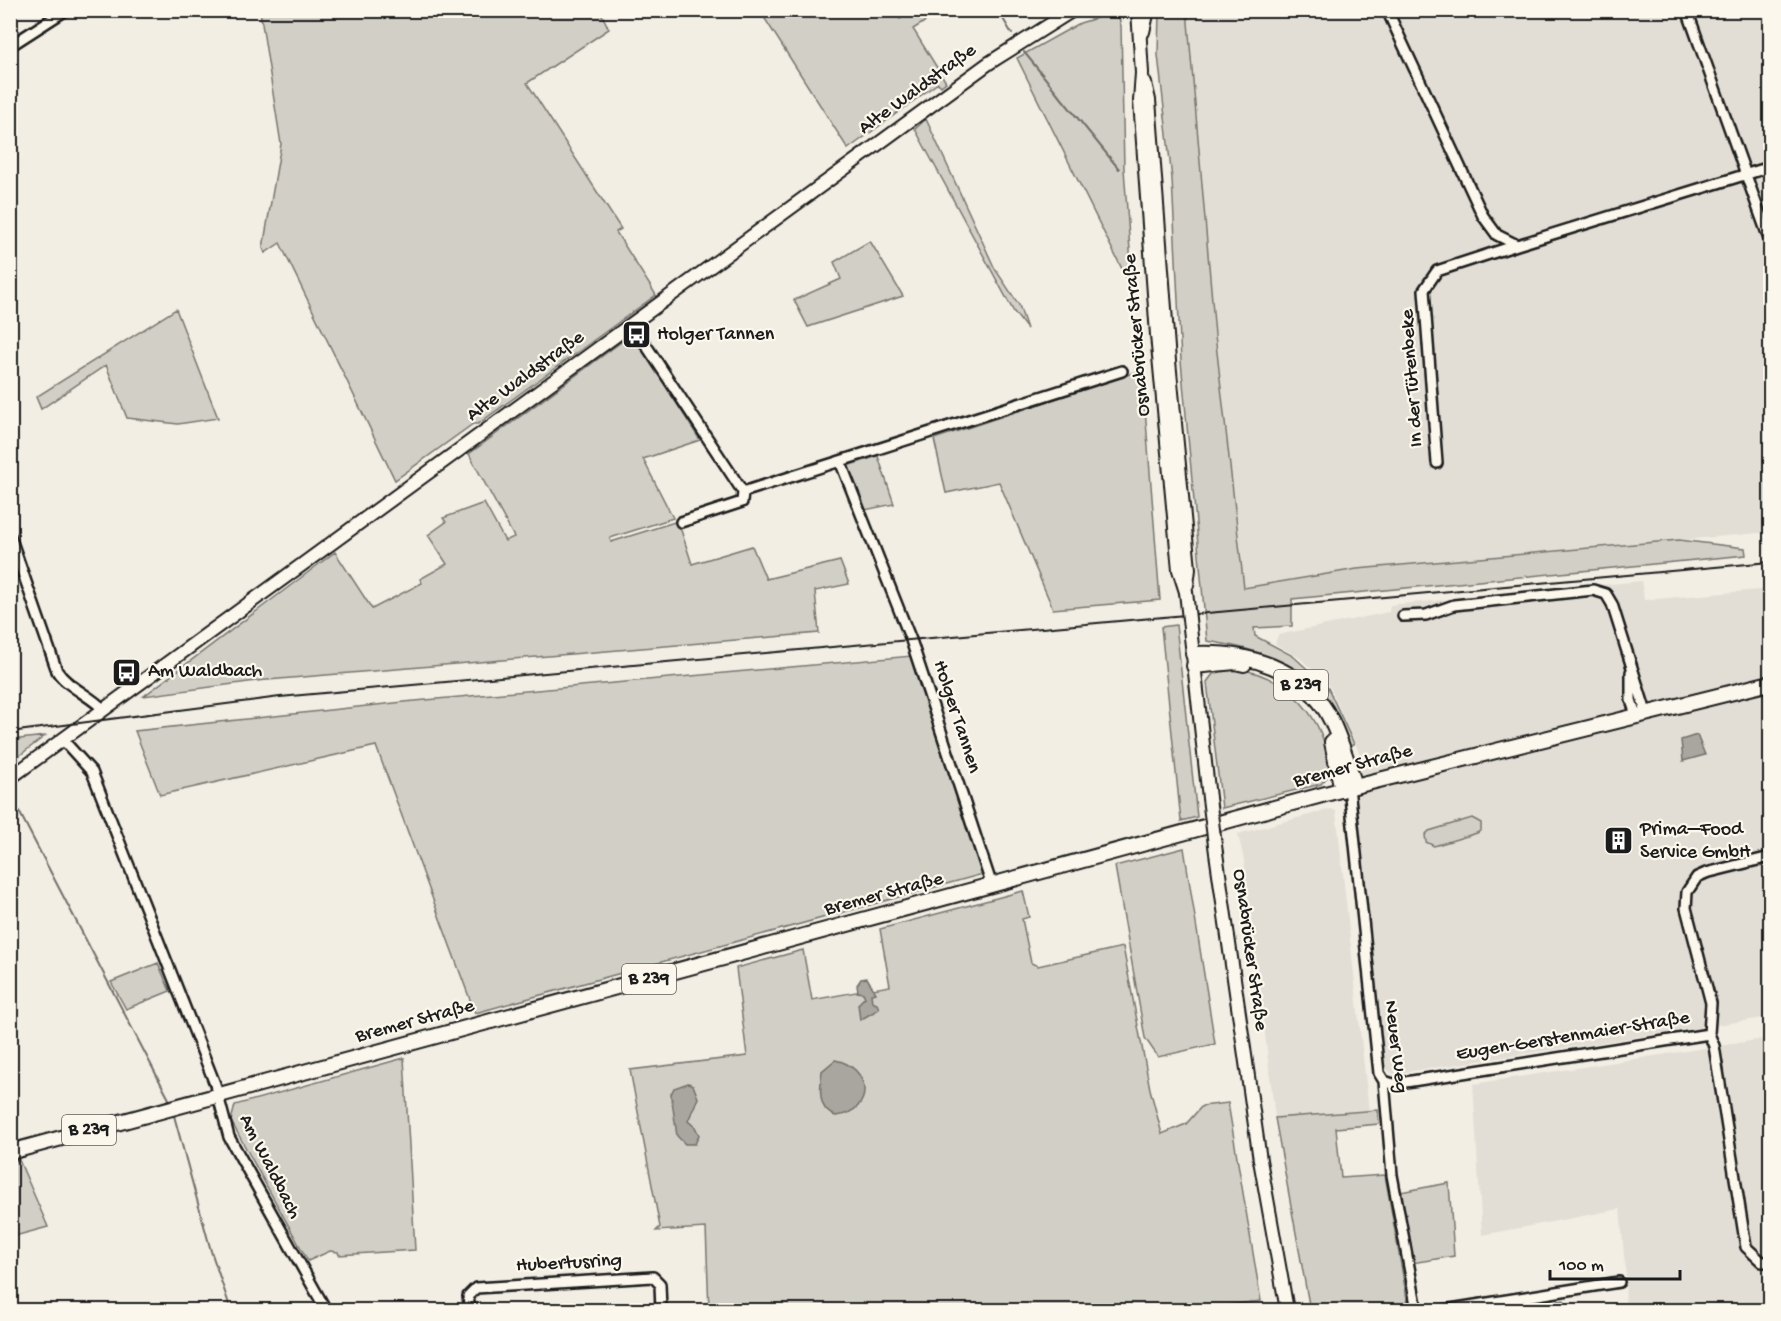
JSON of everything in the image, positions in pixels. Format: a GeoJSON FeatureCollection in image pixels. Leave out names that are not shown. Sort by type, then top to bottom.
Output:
{"type":"FeatureCollection","features":[{"type":"Feature","properties":{"kind":"main road","name":"Alte Waldstraße"},"geometry":{"type":"LineString","coordinates":[[10,778],[1019,43],[1071,12],[1081,10]]}},
{"type":"Feature","properties":{"kind":"main road"},"geometry":{"type":"LineString","coordinates":[[1130,10],[1138,16]]}},
{"type":"Feature","properties":{"kind":"main road"},"geometry":{"type":"LineString","coordinates":[[1141,45],[1148,10]]}},
{"type":"Feature","properties":{"kind":"main road","name":"Osnabrücker Straße"},"geometry":{"type":"LineString","coordinates":[[1138,16],[1142,73],[1149,100],[1171,384],[1189,569],[1186,592],[1193,660],[1216,853],[1260,1160],[1287,1311]]}},
{"type":"Feature","properties":{"kind":"main road","name":"B 239"},"geometry":{"type":"LineString","coordinates":[[1193,660],[1235,662],[1261,667],[1292,684],[1309,700],[1325,721],[1348,788]]}},
{"type":"Feature","properties":{"kind":"main road","name":"Bremer Straße"},"geometry":{"type":"LineString","coordinates":[[10,1152],[1348,788],[1770,683]]}},
{"type":"Feature","properties":{"kind":"street"},"geometry":{"type":"LineString","coordinates":[[10,46],[66,10]]}},
{"type":"Feature","properties":{"kind":"street"},"geometry":{"type":"LineString","coordinates":[[1387,10],[1483,216],[1497,236],[1517,244]]}},
{"type":"Feature","properties":{"kind":"street"},"geometry":{"type":"LineString","coordinates":[[1687,10],[1770,242]]}},
{"type":"Feature","properties":{"kind":"street","name":"In der Tütenbeke"},"geometry":{"type":"LineString","coordinates":[[1437,463],[1424,290],[1437,271],[1517,244],[1770,167]]}},
{"type":"Feature","properties":{"kind":"street"},"geometry":{"type":"LineString","coordinates":[[632,324],[743,492],[742,502],[681,522]]}},
{"type":"Feature","properties":{"kind":"street"},"geometry":{"type":"LineString","coordinates":[[743,492],[1122,371]]}},
{"type":"Feature","properties":{"kind":"street","name":"Holger Tannen"},"geometry":{"type":"LineString","coordinates":[[840,461],[911,640],[992,886]]}},
{"type":"Feature","properties":{"kind":"street"},"geometry":{"type":"LineString","coordinates":[[10,536],[57,671],[61,677],[95,700],[104,710]]}},
{"type":"Feature","properties":{"kind":"street"},"geometry":{"type":"LineString","coordinates":[[1403,616],[1426,615],[1454,605],[1593,590],[1606,594],[1612,604],[1631,670],[1631,700],[1641,714]]}},
{"type":"Feature","properties":{"kind":"street","name":"Am Waldbach"},"geometry":{"type":"LineString","coordinates":[[63,740],[92,772],[218,1096],[230,1137],[326,1311]]}},
{"type":"Feature","properties":{"kind":"street","name":"Neuer Weg"},"geometry":{"type":"LineString","coordinates":[[1348,788],[1378,1073],[1384,1081],[1392,1175],[1417,1311]]}},
{"type":"Feature","properties":{"kind":"street","name":"Eugen-Gerstenmaier-Straße"},"geometry":{"type":"LineString","coordinates":[[1384,1081],[1393,1084],[1709,1034],[1711,1003],[1686,908],[1687,892],[1697,877],[1706,873],[1770,857]]}},
{"type":"Feature","properties":{"kind":"street"},"geometry":{"type":"LineString","coordinates":[[1709,1034],[1714,1046],[1746,1247],[1762,1262],[1770,1262]]}},
{"type":"Feature","properties":{"kind":"street","name":"Hubertusring"},"geometry":{"type":"LineString","coordinates":[[470,1311],[468,1296],[476,1288],[653,1277],[660,1284],[661,1311]]}},
{"type":"Feature","properties":{"kind":"street"},"geometry":{"type":"LineString","coordinates":[[1444,1311],[1619,1282]]}},
{"type":"Feature","properties":{"kind":"shaded area"},"geometry":{"type":"Polygon","coordinates":[[[260,11],[600,11],[609,29],[527,83],[621,229],[616,232],[656,295],[478,424],[473,424],[395,480],[280,243],[265,253],[263,248],[281,144],[260,11]]]}},
{"type":"Feature","properties":{"kind":"shaded area"},"geometry":{"type":"Polygon","coordinates":[[[760,11],[894,11],[900,19],[913,11],[942,11],[913,29],[946,82],[941,86],[938,83],[848,149],[760,11]]]}},
{"type":"Feature","properties":{"kind":"shaded area"},"geometry":{"type":"Polygon","coordinates":[[[1159,11],[1187,11],[1215,335],[1244,588],[1357,569],[1679,540],[1745,548],[1746,555],[1292,599],[1292,626],[1254,628],[1255,636],[1293,656],[1328,688],[1354,744],[1349,747],[1331,706],[1303,675],[1257,652],[1207,641],[1181,361],[1172,179],[1158,55],[1159,11]]]}},
{"type":"Feature","properties":{"kind":"shaded area"},"geometry":{"type":"Polygon","coordinates":[[[1187,11],[1770,11],[1770,532],[1357,569],[1244,588],[1215,335],[1187,11]]]}},
{"type":"Feature","properties":{"kind":"shaded area"},"geometry":{"type":"Polygon","coordinates":[[[1110,14],[1119,18],[1121,26],[1124,169],[1133,291],[1017,58],[1080,23],[1110,14]]]}},
{"type":"Feature","properties":{"kind":"shaded area"},"geometry":{"type":"Polygon","coordinates":[[[926,119],[995,269],[1019,305],[1027,329],[1014,312],[915,129],[926,119]]]}},
{"type":"Feature","properties":{"kind":"shaded area"},"geometry":{"type":"Polygon","coordinates":[[[870,241],[903,296],[808,327],[794,300],[841,279],[834,262],[870,241]]]}},
{"type":"Feature","properties":{"kind":"shaded area"},"geometry":{"type":"Polygon","coordinates":[[[176,309],[218,418],[178,424],[127,418],[106,365],[41,409],[36,397],[176,309]]]}},
{"type":"Feature","properties":{"kind":"shaded area"},"geometry":{"type":"Polygon","coordinates":[[[628,337],[635,338],[700,440],[643,459],[673,518],[610,538],[611,542],[678,521],[692,564],[752,546],[766,579],[840,561],[849,584],[815,591],[819,633],[256,681],[144,696],[335,552],[372,609],[422,583],[420,579],[447,564],[428,535],[446,522],[443,518],[484,503],[505,541],[514,537],[469,454],[628,337]]]}},
{"type":"Feature","properties":{"kind":"shaded area"},"geometry":{"type":"Polygon","coordinates":[[[1142,370],[1160,600],[1053,609],[999,482],[946,493],[934,439],[1142,370]]]}},
{"type":"Feature","properties":{"kind":"shaded area"},"geometry":{"type":"Polygon","coordinates":[[[878,456],[894,504],[865,510],[847,466],[878,456]]]}},
{"type":"Feature","properties":{"kind":"shaded area"},"geometry":{"type":"Polygon","coordinates":[[[1642,581],[1644,600],[1770,589],[1770,1017],[1393,1074],[1385,1068],[1357,811],[1362,759],[1330,687],[1300,658],[1275,644],[1278,635],[1389,612],[1390,605],[1642,581]]]}},
{"type":"Feature","properties":{"kind":"shaded area"},"geometry":{"type":"Polygon","coordinates":[[[1176,625],[1197,817],[1181,821],[1161,627],[1176,625]]]}},
{"type":"Feature","properties":{"kind":"shaded area"},"geometry":{"type":"Polygon","coordinates":[[[912,656],[983,874],[475,1013],[376,746],[160,795],[135,731],[404,702],[912,656]]]}},
{"type":"Feature","properties":{"kind":"shaded area"},"geometry":{"type":"Polygon","coordinates":[[[1233,668],[1253,672],[1288,690],[1313,718],[1327,754],[1330,774],[1321,784],[1222,808],[1207,682],[1213,674],[1233,668]]]}},
{"type":"Feature","properties":{"kind":"shaded area"},"geometry":{"type":"Polygon","coordinates":[[[1697,735],[1705,755],[1683,761],[1681,740],[1697,735]]]}},
{"type":"Feature","properties":{"kind":"shaded area"},"geometry":{"type":"Polygon","coordinates":[[[45,736],[11,762],[11,740],[45,736]]]}},
{"type":"Feature","properties":{"kind":"shaded area"},"geometry":{"type":"Polygon","coordinates":[[[1331,809],[1336,811],[1369,1111],[1275,1118],[1244,860],[1238,834],[1331,809]]]}},
{"type":"Feature","properties":{"kind":"shaded area"},"geometry":{"type":"Polygon","coordinates":[[[1472,818],[1481,823],[1481,830],[1477,833],[1434,846],[1426,842],[1425,835],[1429,831],[1472,818]]]}},
{"type":"Feature","properties":{"kind":"shaded area"},"geometry":{"type":"Polygon","coordinates":[[[1184,848],[1215,1044],[1158,1057],[1145,1038],[1115,866],[1184,848]]]}},
{"type":"Feature","properties":{"kind":"shaded area"},"geometry":{"type":"Polygon","coordinates":[[[1023,891],[1029,917],[1022,919],[1031,963],[1038,966],[1123,947],[1150,1089],[1162,1134],[1186,1124],[1202,1106],[1228,1103],[1261,1301],[1229,1305],[1229,1310],[709,1310],[706,1228],[656,1231],[660,1227],[630,1070],[747,1056],[736,968],[803,950],[812,1000],[890,986],[880,929],[1023,891]]]}},
{"type":"Feature","properties":{"kind":"shaded area"},"geometry":{"type":"Polygon","coordinates":[[[158,963],[170,991],[126,1009],[111,982],[158,963]]]}},
{"type":"Feature","properties":{"kind":"shaded area"},"geometry":{"type":"Polygon","coordinates":[[[867,978],[876,993],[871,994],[872,1002],[877,1004],[879,1009],[860,1020],[858,1004],[865,997],[863,993],[858,992],[857,985],[861,979],[867,978]]]}},
{"type":"Feature","properties":{"kind":"shaded area"},"geometry":{"type":"Polygon","coordinates":[[[1770,1038],[1770,1310],[1625,1310],[1626,1278],[1620,1209],[1482,1235],[1473,1084],[1770,1038]]]}},
{"type":"Feature","properties":{"kind":"shaded area"},"geometry":{"type":"Polygon","coordinates":[[[404,1058],[415,1250],[339,1255],[338,1252],[330,1251],[308,1261],[231,1121],[235,1105],[404,1058]]]}},
{"type":"Feature","properties":{"kind":"shaded area"},"geometry":{"type":"Polygon","coordinates":[[[835,1060],[847,1064],[856,1071],[862,1079],[864,1088],[863,1098],[858,1106],[836,1116],[826,1109],[821,1098],[822,1071],[835,1060]]]}},
{"type":"Feature","properties":{"kind":"shaded area"},"geometry":{"type":"Polygon","coordinates":[[[688,1083],[693,1085],[698,1098],[688,1121],[699,1135],[695,1144],[685,1144],[677,1136],[671,1094],[674,1088],[688,1083]]]}},
{"type":"Feature","properties":{"kind":"shaded area"},"geometry":{"type":"Polygon","coordinates":[[[1378,1110],[1379,1124],[1336,1128],[1341,1178],[1385,1175],[1409,1310],[1310,1310],[1275,1118],[1378,1110]]]}},
{"type":"Feature","properties":{"kind":"shaded area"},"geometry":{"type":"Polygon","coordinates":[[[19,1160],[48,1227],[11,1237],[11,1162],[19,1160]]]}},
{"type":"Feature","properties":{"kind":"shaded area"},"geometry":{"type":"Polygon","coordinates":[[[1449,1183],[1454,1256],[1412,1263],[1400,1192],[1449,1183]]]}},
{"type":"Feature","properties":{"kind":"shaded area"},"geometry":{"type":"Polygon","coordinates":[[[1564,1300],[1565,1310],[1495,1310],[1564,1300]]]}},
{"type":"Feature","properties":{"kind":"waterway"},"geometry":{"type":"LineString","coordinates":[[998,10],[1012,34]]}},
{"type":"Feature","properties":{"kind":"waterway"},"geometry":{"type":"LineString","coordinates":[[1024,52],[1119,169]]}},
{"type":"Feature","properties":{"kind":"waterway"},"geometry":{"type":"LineString","coordinates":[[11,796],[171,1103]]}},
{"type":"Feature","properties":{"kind":"waterway"},"geometry":{"type":"LineString","coordinates":[[173,1112],[211,1251],[231,1310]]}},
{"type":"Feature","properties":{"kind":"railway"},"geometry":{"type":"LineString","coordinates":[[10,732],[280,697],[1770,562]]}},
{"type":"Feature","properties":{"kind":"place","name":"Holger Tannen"},"geometry":{"type":"Point","coordinates":[636,335]}},
{"type":"Feature","properties":{"kind":"place","name":"Am Waldbach"},"geometry":{"type":"Point","coordinates":[127,672]}},
{"type":"Feature","properties":{"kind":"place","name":"Prima–Food Service GmbH"},"geometry":{"type":"Point","coordinates":[1619,841]}}]}
